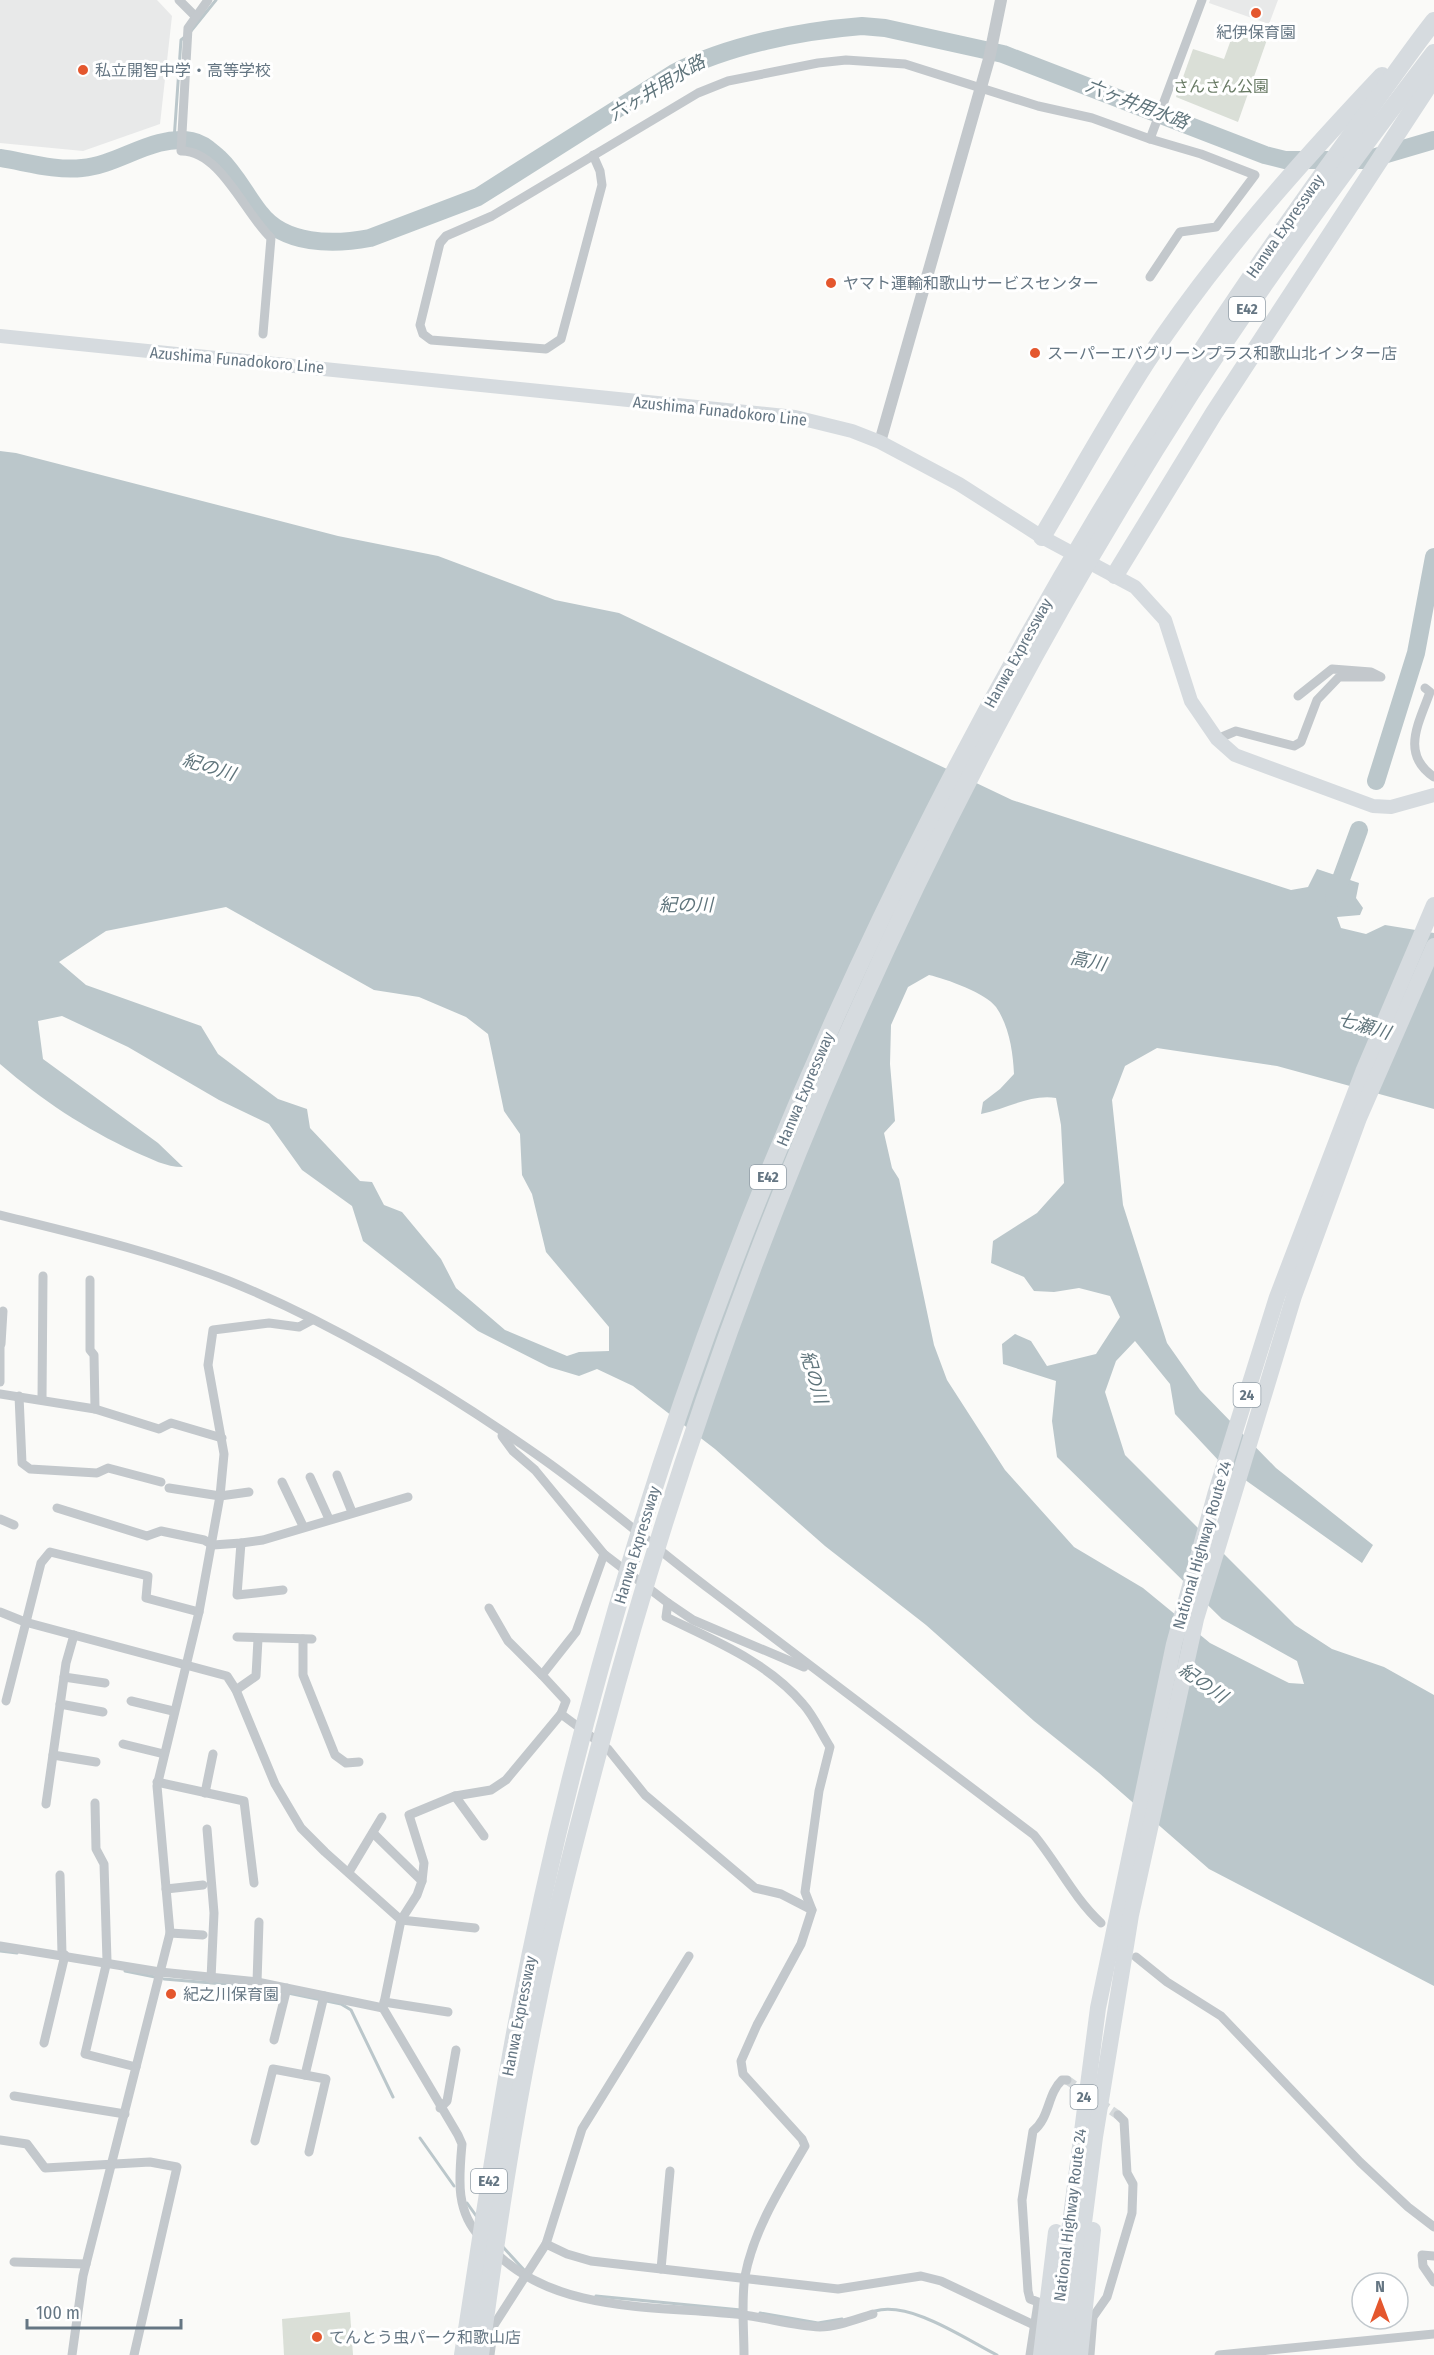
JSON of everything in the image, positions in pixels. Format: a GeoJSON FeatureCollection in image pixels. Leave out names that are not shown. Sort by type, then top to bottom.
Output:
{"type":"FeatureCollection","features":[{"type":"Feature","properties":{"kind":"highway"},"geometry":{"type":"LineString","coordinates":[[1042,537],[1147,361],[1209,275],[1291,173],[1431,24]]}},
{"type":"Feature","properties":{"kind":"highway","name":"Hanwa Expressway"},"geometry":{"type":"LineString","coordinates":[[463,2355],[488,2189],[528,2008],[572,1778],[634,1553],[675,1426],[725,1285],[772,1166],[879,922],[943,793],[1042,608],[1076,567],[1153,440],[1222,315],[1431,24]]}},
{"type":"Feature","properties":{"kind":"highway","name":"Hanwa Expressway"},"geometry":{"type":"LineString","coordinates":[[1153,440],[1340,177],[1434,53]]}},
{"type":"Feature","properties":{"kind":"highway"},"geometry":{"type":"LineString","coordinates":[[1115,575],[1214,413],[1279,317],[1434,76]]}},
{"type":"Feature","properties":{"kind":"highway","name":"Hanwa Expressway"},"geometry":{"type":"LineString","coordinates":[[480,2355],[528,2008],[651,1560],[695,1423],[740,1295],[788,1173],[894,932],[958,800],[1055,622],[1076,567]]}},
{"type":"Feature","properties":{"kind":"highway","name":"National Highway Route 24"},"geometry":{"type":"LineString","coordinates":[[1053,2355],[1061,2295],[1095,2137],[1125,1909],[1174,1644],[1215,1495],[1277,1298],[1363,1071],[1434,905]]}},
{"type":"Feature","properties":{"kind":"highway","name":"National Highway Route 24"},"geometry":{"type":"LineString","coordinates":[[1067,2355],[1061,2295],[1068,2139],[1083,2103],[1098,2008],[1125,1909],[1196,1620],[1291,1308],[1359,1118],[1434,946]]}},
{"type":"Feature","properties":{"kind":"highway"},"geometry":{"type":"LineString","coordinates":[[1041,2355],[1061,2295]]}},
{"type":"Feature","properties":{"kind":"highway"},"geometry":{"type":"LineString","coordinates":[[1061,2295],[1080,2355]]}},
{"type":"Feature","properties":{"kind":"main road","name":"Azushima Funadokoro Line"},"geometry":{"type":"LineString","coordinates":[[0,336],[795,417],[852,431],[880,442],[958,484],[1042,537],[1135,587],[1165,620],[1191,701],[1217,739],[1235,755],[1255,765],[1373,806],[1391,807],[1434,795]]}},
{"type":"Feature","properties":{"kind":"street"},"geometry":{"type":"LineString","coordinates":[[179,0],[195,16]]}},
{"type":"Feature","properties":{"kind":"street"},"geometry":{"type":"LineString","coordinates":[[208,0],[195,16],[187,33],[180,130],[181,151],[200,154],[219,170],[258,226],[271,238],[263,334]]}},
{"type":"Feature","properties":{"kind":"street"},"geometry":{"type":"LineString","coordinates":[[880,442],[989,59],[1001,0]]}},
{"type":"Feature","properties":{"kind":"street"},"geometry":{"type":"LineString","coordinates":[[1150,139],[1202,0]]}},
{"type":"Feature","properties":{"kind":"street"},"geometry":{"type":"LineString","coordinates":[[593,155],[600,171],[602,185],[561,339],[546,349],[431,340],[423,334],[420,325],[440,243],[446,236],[492,216],[593,155],[698,93],[728,81],[772,70],[846,60],[905,64],[981,86],[1038,106],[1092,118],[1201,154],[1255,175],[1216,227],[1180,232],[1150,277]]}},
{"type":"Feature","properties":{"kind":"street"},"geometry":{"type":"LineString","coordinates":[[1217,739],[1236,731],[1294,746],[1301,742],[1317,700],[1339,677],[1382,677],[1371,672],[1332,669],[1298,696]]}},
{"type":"Feature","properties":{"kind":"street"},"geometry":{"type":"LineString","coordinates":[[1425,688],[1430,692],[1415,733],[1414,748],[1422,769],[1434,777]]}},
{"type":"Feature","properties":{"kind":"street"},"geometry":{"type":"LineString","coordinates":[[0,1215],[133,1248],[230,1282],[312,1320],[395,1364],[467,1408],[543,1459],[820,1675],[1034,1835],[1048,1852],[1077,1898],[1101,1923]]}},
{"type":"Feature","properties":{"kind":"street"},"geometry":{"type":"LineString","coordinates":[[42,1399],[43,1276]]}},
{"type":"Feature","properties":{"kind":"street"},"geometry":{"type":"LineString","coordinates":[[90,1280],[90,1350],[94,1355],[95,1409]]}},
{"type":"Feature","properties":{"kind":"street"},"geometry":{"type":"LineString","coordinates":[[0,1382],[3,1311]]}},
{"type":"Feature","properties":{"kind":"street"},"geometry":{"type":"LineString","coordinates":[[72,2355],[76,2310],[170,1934],[157,1782],[199,1612],[213,1545],[220,1496],[224,1454],[208,1365],[213,1330],[269,1323],[299,1327],[312,1320]]}},
{"type":"Feature","properties":{"kind":"street"},"geometry":{"type":"LineString","coordinates":[[0,1394],[95,1409],[159,1429],[171,1424],[222,1438]]}},
{"type":"Feature","properties":{"kind":"street"},"geometry":{"type":"LineString","coordinates":[[19,1396],[22,1463],[30,1469],[97,1473],[108,1468],[165,1485],[220,1496],[249,1492]]}},
{"type":"Feature","properties":{"kind":"street"},"geometry":{"type":"LineString","coordinates":[[499,1431],[513,1451],[535,1470],[604,1554],[668,1604],[693,1620],[738,1637],[820,1675]]}},
{"type":"Feature","properties":{"kind":"street"},"geometry":{"type":"LineString","coordinates":[[337,1475],[352,1512]]}},
{"type":"Feature","properties":{"kind":"street"},"geometry":{"type":"LineString","coordinates":[[310,1477],[329,1519]]}},
{"type":"Feature","properties":{"kind":"street"},"geometry":{"type":"LineString","coordinates":[[282,1482],[303,1526]]}},
{"type":"Feature","properties":{"kind":"street"},"geometry":{"type":"LineString","coordinates":[[57,1508],[147,1536],[161,1531],[204,1540],[213,1545],[263,1540],[303,1526],[408,1497]]}},
{"type":"Feature","properties":{"kind":"street"},"geometry":{"type":"LineString","coordinates":[[0,1519],[14,1526]]}},
{"type":"Feature","properties":{"kind":"street"},"geometry":{"type":"LineString","coordinates":[[241,1543],[237,1595],[283,1590]]}},
{"type":"Feature","properties":{"kind":"street"},"geometry":{"type":"LineString","coordinates":[[6,1701],[41,1563],[50,1552],[148,1576],[146,1598],[199,1612]]}},
{"type":"Feature","properties":{"kind":"street"},"geometry":{"type":"LineString","coordinates":[[542,1675],[576,1632],[604,1554]]}},
{"type":"Feature","properties":{"kind":"street"},"geometry":{"type":"LineString","coordinates":[[668,1604],[666,1617],[739,1652],[789,1689],[804,1705],[830,1747],[819,1791],[805,1892],[812,1910],[801,1944],[757,2025],[741,2061],[743,2074],[802,2139],[805,2146],[764,2219],[745,2278],[744,2355]]}},
{"type":"Feature","properties":{"kind":"street"},"geometry":{"type":"LineString","coordinates":[[489,1608],[508,1641],[566,1701],[561,1714],[506,1780],[484,1792],[455,1796],[410,1815],[424,1863],[422,1881],[417,1895],[401,1920],[383,2005],[462,2144],[460,2201],[468,2223],[500,2257],[567,2294],[603,2301],[744,2312],[819,2327],[873,2314]]}},
{"type":"Feature","properties":{"kind":"street"},"geometry":{"type":"LineString","coordinates":[[0,1612],[25,1622],[227,1676],[236,1690],[275,1784],[301,1828],[401,1920],[475,1928]]}},
{"type":"Feature","properties":{"kind":"street"},"geometry":{"type":"LineString","coordinates":[[46,1804],[64,1677],[74,1635]]}},
{"type":"Feature","properties":{"kind":"street"},"geometry":{"type":"LineString","coordinates":[[237,1637],[308,1639],[303,1675],[335,1755],[346,1763],[359,1761]]}},
{"type":"Feature","properties":{"kind":"street"},"geometry":{"type":"LineString","coordinates":[[236,1690],[256,1676],[258,1639]]}},
{"type":"Feature","properties":{"kind":"street"},"geometry":{"type":"LineString","coordinates":[[64,1677],[105,1683]]}},
{"type":"Feature","properties":{"kind":"street"},"geometry":{"type":"LineString","coordinates":[[131,1701],[173,1711]]}},
{"type":"Feature","properties":{"kind":"street"},"geometry":{"type":"LineString","coordinates":[[60,1704],[103,1712]]}},
{"type":"Feature","properties":{"kind":"street"},"geometry":{"type":"LineString","coordinates":[[561,1714],[608,1749],[645,1795],[755,1888],[781,1894],[812,1910]]}},
{"type":"Feature","properties":{"kind":"street"},"geometry":{"type":"LineString","coordinates":[[123,1744],[164,1754]]}},
{"type":"Feature","properties":{"kind":"street"},"geometry":{"type":"LineString","coordinates":[[205,1793],[213,1754]]}},
{"type":"Feature","properties":{"kind":"street"},"geometry":{"type":"LineString","coordinates":[[53,1755],[96,1761]]}},
{"type":"Feature","properties":{"kind":"street"},"geometry":{"type":"LineString","coordinates":[[157,1782],[244,1801],[254,1883]]}},
{"type":"Feature","properties":{"kind":"street"},"geometry":{"type":"LineString","coordinates":[[455,1796],[484,1836]]}},
{"type":"Feature","properties":{"kind":"street"},"geometry":{"type":"LineString","coordinates":[[95,1803],[96,1848],[104,1864],[106,1965],[85,2055],[136,2067]]}},
{"type":"Feature","properties":{"kind":"street"},"geometry":{"type":"LineString","coordinates":[[349,1872],[382,1817]]}},
{"type":"Feature","properties":{"kind":"street"},"geometry":{"type":"LineString","coordinates":[[207,1829],[214,1913],[211,1979]]}},
{"type":"Feature","properties":{"kind":"street"},"geometry":{"type":"LineString","coordinates":[[373,1833],[422,1881]]}},
{"type":"Feature","properties":{"kind":"street"},"geometry":{"type":"LineString","coordinates":[[44,2043],[64,1957],[60,1875]]}},
{"type":"Feature","properties":{"kind":"street"},"geometry":{"type":"LineString","coordinates":[[166,1889],[203,1885]]}},
{"type":"Feature","properties":{"kind":"street"},"geometry":{"type":"LineString","coordinates":[[257,1982],[259,1922]]}},
{"type":"Feature","properties":{"kind":"street"},"geometry":{"type":"LineString","coordinates":[[170,1934],[203,1935]]}},
{"type":"Feature","properties":{"kind":"street"},"geometry":{"type":"LineString","coordinates":[[0,1946],[106,1965],[211,1979],[257,1982],[323,1999],[448,2012]]}},
{"type":"Feature","properties":{"kind":"street"},"geometry":{"type":"LineString","coordinates":[[490,2355],[494,2325],[546,2244],[582,2129],[689,1956]]}},
{"type":"Feature","properties":{"kind":"street"},"geometry":{"type":"LineString","coordinates":[[1136,1957],[1167,1982],[1221,2016],[1360,2162],[1414,2212],[1434,2227]]}},
{"type":"Feature","properties":{"kind":"street"},"geometry":{"type":"LineString","coordinates":[[274,2040],[286,1991]]}},
{"type":"Feature","properties":{"kind":"street"},"geometry":{"type":"LineString","coordinates":[[304,2075],[323,1999]]}},
{"type":"Feature","properties":{"kind":"street"},"geometry":{"type":"LineString","coordinates":[[440,2108],[447,2101],[456,2050]]}},
{"type":"Feature","properties":{"kind":"street"},"geometry":{"type":"LineString","coordinates":[[255,2141],[273,2069],[326,2079],[309,2152]]}},
{"type":"Feature","properties":{"kind":"street"},"geometry":{"type":"LineString","coordinates":[[1067,2080],[1062,2080],[1056,2085],[1042,2124],[1033,2131],[1022,2200],[1028,2291],[1030,2299],[1061,2295],[1093,2317]]}},
{"type":"Feature","properties":{"kind":"street"},"geometry":{"type":"LineString","coordinates":[[14,2096],[125,2114]]}},
{"type":"Feature","properties":{"kind":"street"},"geometry":{"type":"LineString","coordinates":[[1090,2355],[1093,2317],[1107,2297],[1132,2213],[1133,2184],[1127,2173],[1124,2121],[1118,2115]]}},
{"type":"Feature","properties":{"kind":"street"},"geometry":{"type":"LineString","coordinates":[[0,2140],[27,2144],[45,2168],[112,2166],[150,2162],[177,2168],[134,2355]]}},
{"type":"Feature","properties":{"kind":"street"},"geometry":{"type":"LineString","coordinates":[[661,2269],[670,2171]]}},
{"type":"Feature","properties":{"kind":"street"},"geometry":{"type":"LineString","coordinates":[[546,2244],[578,2258],[838,2289],[921,2276],[941,2281],[1034,2325]]}},
{"type":"Feature","properties":{"kind":"street"},"geometry":{"type":"LineString","coordinates":[[1434,2256],[1422,2255],[1423,2266],[1434,2282]]}},
{"type":"Feature","properties":{"kind":"street"},"geometry":{"type":"LineString","coordinates":[[14,2262],[87,2264]]}},
{"type":"Feature","properties":{"kind":"street"},"geometry":{"type":"LineString","coordinates":[[1030,2355],[1034,2325],[1061,2295]]}},
{"type":"Feature","properties":{"kind":"street"},"geometry":{"type":"LineString","coordinates":[[1219,2355],[1434,2334]]}},
{"type":"Feature","properties":{"kind":"shaded area","name":"私立開智中学・高等学校"},"geometry":{"type":"Polygon","coordinates":[[[0,0],[157,0],[172,16],[160,124],[83,151],[0,143],[0,0]]]}},
{"type":"Feature","properties":{"kind":"shaded area","name":"紀伊保育園"},"geometry":{"type":"Polygon","coordinates":[[[1210,0],[1278,0],[1269,24],[1209,3],[1210,0]]]}},
{"type":"Feature","properties":{"kind":"green space","name":"さんさん公園"},"geometry":{"type":"Polygon","coordinates":[[[1237,23],[1269,34],[1238,122],[1176,97],[1193,49],[1224,59],[1237,23]]]}},
{"type":"Feature","properties":{"kind":"green space","name":"てんとう虫パーク和歌山店"},"geometry":{"type":"Polygon","coordinates":[[[350,2312],[353,2355],[284,2355],[282,2319],[350,2312]]]}},
{"type":"Feature","properties":{"kind":"water","name":"紀の川"},"geometry":{"type":"Polygon","coordinates":[[[0,451],[16,453],[338,536],[438,556],[555,600],[619,613],[1012,800],[1291,890],[1308,887],[1317,869],[1359,883],[1356,898],[1363,908],[1360,915],[1337,917],[1341,928],[1366,934],[1385,925],[1434,933],[1434,1109],[1277,1066],[1157,1048],[1125,1066],[1112,1100],[1123,1205],[1167,1343],[1200,1390],[1276,1468],[1373,1545],[1362,1563],[1220,1462],[1175,1414],[1170,1384],[1135,1341],[1116,1361],[1105,1392],[1125,1455],[1295,1625],[1332,1649],[1384,1667],[1434,1695],[1434,1986],[1209,1869],[1099,1773],[1034,1721],[926,1625],[825,1546],[715,1449],[633,1386],[597,1369],[579,1376],[549,1367],[478,1331],[363,1241],[352,1206],[302,1170],[269,1124],[219,1100],[128,1047],[62,1016],[38,1021],[43,1059],[158,1143],[183,1167],[170,1166],[135,1152],[81,1123],[48,1102],[0,1064],[0,451]],[[226,907],[106,931],[59,962],[86,985],[201,1026],[218,1054],[278,1099],[307,1109],[310,1128],[360,1181],[372,1182],[384,1205],[402,1212],[441,1259],[456,1288],[505,1330],[567,1356],[579,1352],[609,1351],[609,1327],[546,1252],[532,1194],[522,1175],[520,1134],[504,1111],[488,1034],[466,1017],[419,997],[374,990],[226,907]],[[929,975],[908,987],[891,1025],[890,1064],[895,1121],[884,1133],[892,1168],[899,1179],[934,1345],[947,1380],[1005,1470],[1074,1547],[1143,1588],[1210,1643],[1289,1683],[1304,1684],[1297,1661],[1222,1619],[1057,1457],[1052,1421],[1056,1381],[1003,1364],[1002,1344],[1015,1334],[1031,1341],[1047,1366],[1096,1354],[1120,1317],[1110,1296],[1079,1288],[1054,1292],[1034,1291],[1024,1277],[991,1263],[993,1241],[1037,1213],[1064,1183],[1061,1125],[1056,1098],[1027,1100],[981,1114],[983,1102],[1014,1074],[1007,1030],[996,1007],[984,997],[955,983],[929,975]]]}},
{"type":"Feature","properties":{"kind":"waterway"},"geometry":{"type":"LineString","coordinates":[[191,31],[216,0]]}},
{"type":"Feature","properties":{"kind":"waterway","name":"六ヶ井用水路"},"geometry":{"type":"LineString","coordinates":[[0,158],[72,169],[96,166],[164,142],[192,141],[203,145],[219,158],[260,213],[270,224],[282,231],[296,237],[325,242],[370,238],[478,197],[674,73],[695,63],[765,41],[862,26],[885,28],[1003,54],[1265,155],[1285,160],[1366,160],[1434,140]]}},
{"type":"Feature","properties":{"kind":"waterway"},"geometry":{"type":"LineString","coordinates":[[174,140],[181,40],[186,36]]}},
{"type":"Feature","properties":{"kind":"waterway","name":"高川"},"geometry":{"type":"LineString","coordinates":[[1376,781],[1416,653],[1434,557]]}},
{"type":"Feature","properties":{"kind":"waterway","name":"高川"},"geometry":{"type":"LineString","coordinates":[[1334,898],[1359,830]]}},
{"type":"Feature","properties":{"kind":"waterway"},"geometry":{"type":"LineString","coordinates":[[0,1951],[17,1953]]}},
{"type":"Feature","properties":{"kind":"waterway"},"geometry":{"type":"LineString","coordinates":[[125,1971],[155,1977]]}},
{"type":"Feature","properties":{"kind":"waterway"},"geometry":{"type":"LineString","coordinates":[[164,1979],[259,1987],[341,2004],[351,2010],[393,2097]]}},
{"type":"Feature","properties":{"kind":"waterway"},"geometry":{"type":"LineString","coordinates":[[420,2138],[454,2186]]}},
{"type":"Feature","properties":{"kind":"waterway"},"geometry":{"type":"LineString","coordinates":[[467,2203],[477,2217]]}},
{"type":"Feature","properties":{"kind":"waterway"},"geometry":{"type":"LineString","coordinates":[[503,2247],[525,2271]]}},
{"type":"Feature","properties":{"kind":"waterway"},"geometry":{"type":"LineString","coordinates":[[596,2296],[741,2310]]}},
{"type":"Feature","properties":{"kind":"waterway"},"geometry":{"type":"LineString","coordinates":[[875,2311],[889,2309],[921,2316],[997,2355]]}},
{"type":"Feature","properties":{"kind":"waterway"},"geometry":{"type":"LineString","coordinates":[[760,2313],[818,2323],[842,2319]]}},
{"type":"Feature","properties":{"kind":"tunnel"},"geometry":{"type":"LineString","coordinates":[[1067,2080],[1118,2115]]}},
{"type":"Feature","properties":{"kind":"place","name":"紀伊保育園"},"geometry":{"type":"Point","coordinates":[1256,13]}},
{"type":"Feature","properties":{"kind":"place","name":"私立開智中学・高等学校"},"geometry":{"type":"Point","coordinates":[83,70]}},
{"type":"Feature","properties":{"kind":"place","name":"ヤマト運輸和歌山サービスセンター"},"geometry":{"type":"Point","coordinates":[831,283]}},
{"type":"Feature","properties":{"kind":"place","name":"スーパーエバグリーンプラス和歌山北インター店"},"geometry":{"type":"Point","coordinates":[1035,353]}},
{"type":"Feature","properties":{"kind":"place","name":"紀之川保育園"},"geometry":{"type":"Point","coordinates":[171,1994]}},
{"type":"Feature","properties":{"kind":"place","name":"てんとう虫パーク和歌山店"},"geometry":{"type":"Point","coordinates":[317,2337]}},
{"type":"Feature","properties":{"kind":"water label","name":"七瀬川"},"geometry":{"type":"Point","coordinates":[1364,1026]}}]}
